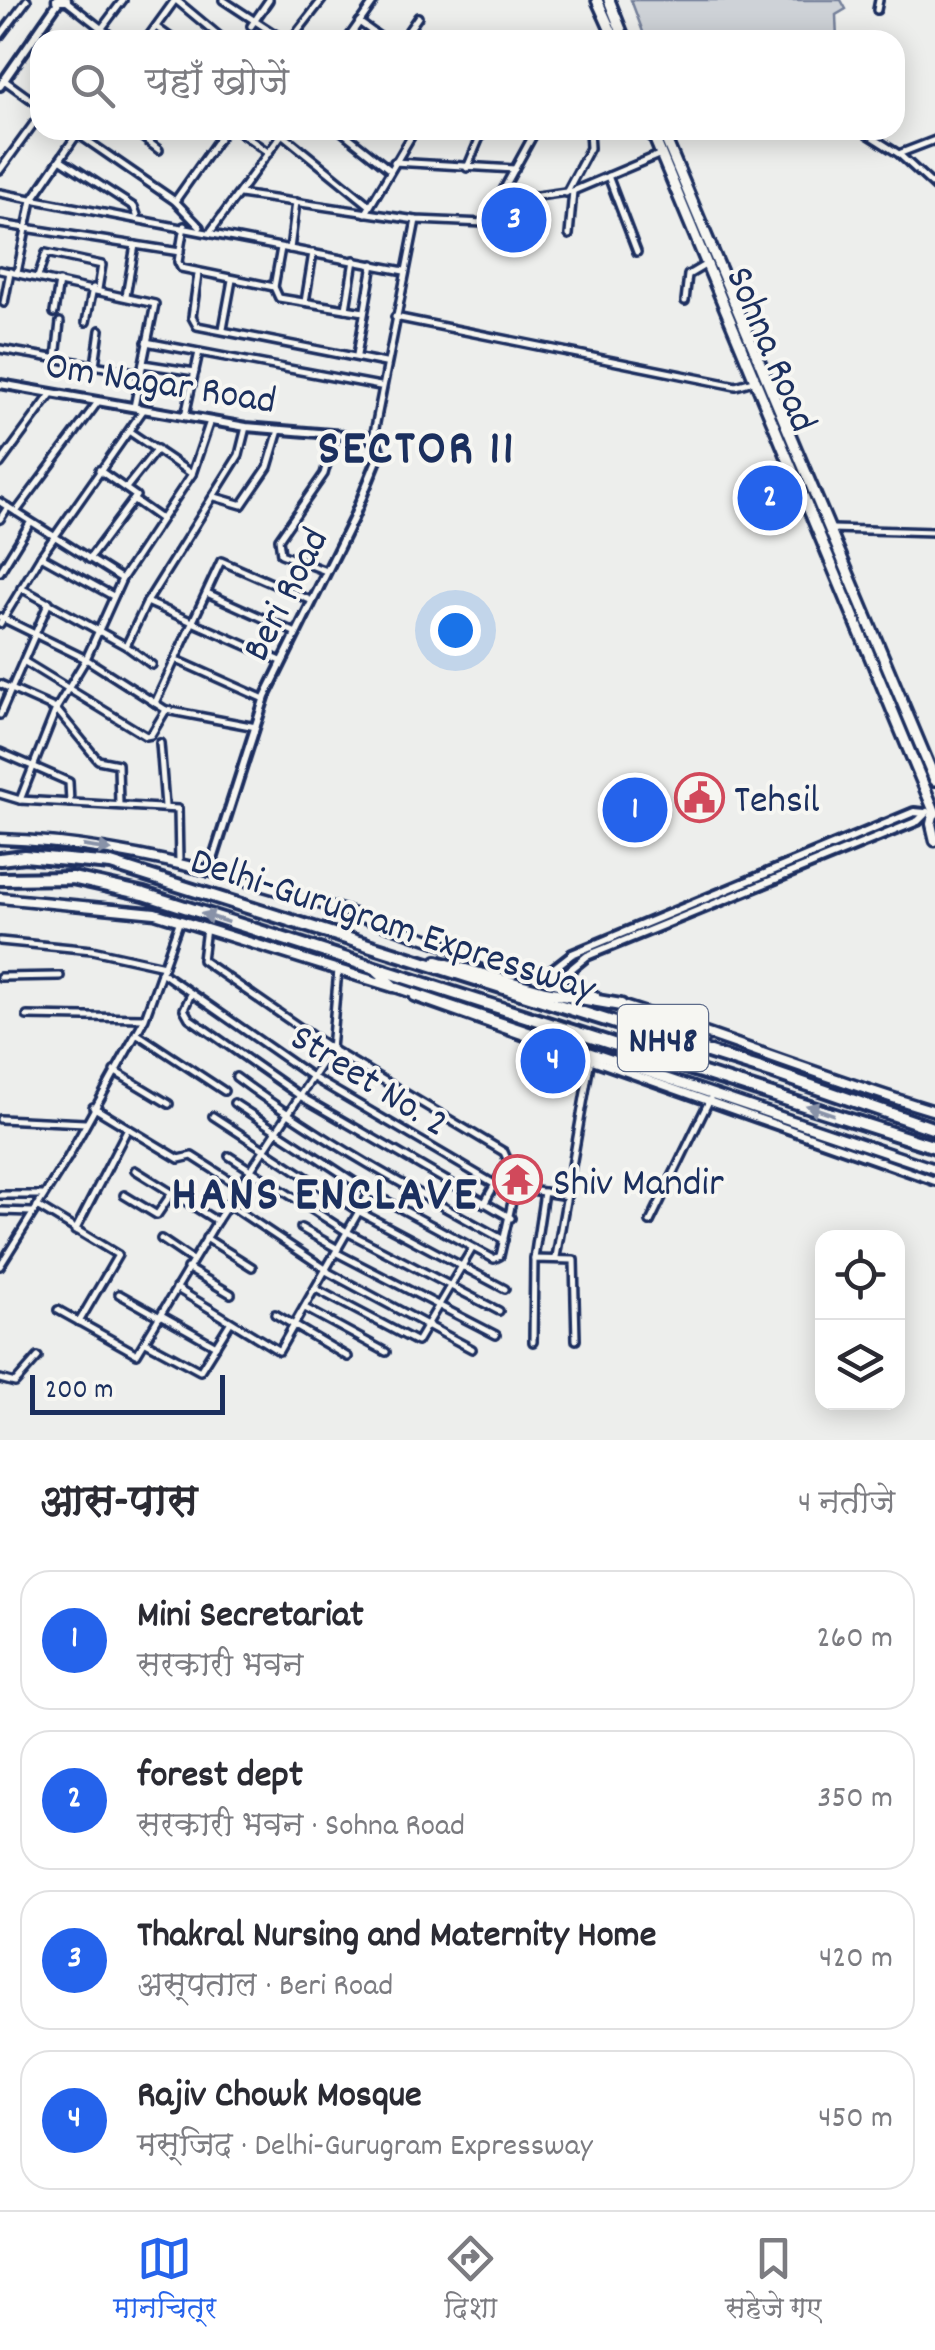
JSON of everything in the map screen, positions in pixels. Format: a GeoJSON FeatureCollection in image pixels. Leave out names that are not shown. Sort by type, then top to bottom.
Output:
{"type":"FeatureCollection","features":[{"type":"Feature","properties":{"kind":"highway","name":"Delhi-Gurugram Expressway"},"geometry":{"type":"LineString","coordinates":[[0,859],[24,856],[110,864],[774,1073],[935,1130]]}},
{"type":"Feature","properties":{"kind":"highway","name":"Delhi-Gurugram Expressway"},"geometry":{"type":"LineString","coordinates":[[0,879],[72,878],[144,894],[935,1147]]}},
{"type":"Feature","properties":{"kind":"highway"},"geometry":{"type":"LineString","coordinates":[[406,958],[451,964],[545,992],[622,1005]]}},
{"type":"Feature","properties":{"kind":"main road"},"geometry":{"type":"LineString","coordinates":[[597,0],[610,30]]}},
{"type":"Feature","properties":{"kind":"main road"},"geometry":{"type":"LineString","coordinates":[[608,0],[621,30]]}},
{"type":"Feature","properties":{"kind":"main road","name":"Sohna Road"},"geometry":{"type":"LineString","coordinates":[[655,140],[932,814]]}},
{"type":"Feature","properties":{"kind":"main road","name":"Sohna Road"},"geometry":{"type":"LineString","coordinates":[[666,140],[935,780]]}},
{"type":"Feature","properties":{"kind":"main road"},"geometry":{"type":"LineString","coordinates":[[932,814],[935,841]]}},
{"type":"Feature","properties":{"kind":"main road"},"geometry":{"type":"LineString","coordinates":[[0,839],[52,841],[180,863],[708,1031],[832,1080],[935,1111]]}},
{"type":"Feature","properties":{"kind":"main road"},"geometry":{"type":"LineString","coordinates":[[0,898],[155,912],[395,987],[861,1148],[935,1169]]}},
{"type":"Feature","properties":{"kind":"main road"},"geometry":{"type":"LineString","coordinates":[[374,969],[395,987]]}},
{"type":"Feature","properties":{"kind":"street"},"geometry":{"type":"LineString","coordinates":[[0,36],[27,0]]}},
{"type":"Feature","properties":{"kind":"street"},"geometry":{"type":"LineString","coordinates":[[40,30],[62,0],[100,30],[122,0]]}},
{"type":"Feature","properties":{"kind":"street"},"geometry":{"type":"LineString","coordinates":[[154,30],[176,0],[212,30]]}},
{"type":"Feature","properties":{"kind":"street"},"geometry":{"type":"LineString","coordinates":[[223,0],[264,30]]}},
{"type":"Feature","properties":{"kind":"street"},"geometry":{"type":"LineString","coordinates":[[299,30],[322,0]]}},
{"type":"Feature","properties":{"kind":"street"},"geometry":{"type":"LineString","coordinates":[[354,30],[375,0]]}},
{"type":"Feature","properties":{"kind":"street"},"geometry":{"type":"LineString","coordinates":[[877,10],[879,0]]}},
{"type":"Feature","properties":{"kind":"street"},"geometry":{"type":"LineString","coordinates":[[252,24],[264,2]]}},
{"type":"Feature","properties":{"kind":"street"},"geometry":{"type":"LineString","coordinates":[[409,30],[418,18]]}},
{"type":"Feature","properties":{"kind":"street"},"geometry":{"type":"LineString","coordinates":[[359,22],[370,30]]}},
{"type":"Feature","properties":{"kind":"street"},"geometry":{"type":"LineString","coordinates":[[156,27],[160,30]]}},
{"type":"Feature","properties":{"kind":"street"},"geometry":{"type":"LineString","coordinates":[[30,44],[2,83],[30,100]]}},
{"type":"Feature","properties":{"kind":"street"},"geometry":{"type":"LineString","coordinates":[[0,170],[30,129]]}},
{"type":"Feature","properties":{"kind":"street"},"geometry":{"type":"LineString","coordinates":[[4,303],[29,228],[32,200],[71,140]]}},
{"type":"Feature","properties":{"kind":"street"},"geometry":{"type":"LineString","coordinates":[[89,140],[175,201],[202,229]]}},
{"type":"Feature","properties":{"kind":"street"},"geometry":{"type":"LineString","coordinates":[[146,140],[158,150]]}},
{"type":"Feature","properties":{"kind":"street"},"geometry":{"type":"LineString","coordinates":[[175,201],[218,140]]}},
{"type":"Feature","properties":{"kind":"street"},"geometry":{"type":"LineString","coordinates":[[251,140],[269,153]]}},
{"type":"Feature","properties":{"kind":"street"},"geometry":{"type":"LineString","coordinates":[[211,231],[278,140]]}},
{"type":"Feature","properties":{"kind":"street"},"geometry":{"type":"LineString","coordinates":[[292,140],[368,204]]}},
{"type":"Feature","properties":{"kind":"street"},"geometry":{"type":"LineString","coordinates":[[353,140],[389,169]]}},
{"type":"Feature","properties":{"kind":"street"},"geometry":{"type":"LineString","coordinates":[[366,212],[409,140]]}},
{"type":"Feature","properties":{"kind":"street"},"geometry":{"type":"LineString","coordinates":[[467,168],[479,140]]}},
{"type":"Feature","properties":{"kind":"street"},"geometry":{"type":"LineString","coordinates":[[240,194],[416,220],[485,223],[531,140]]}},
{"type":"Feature","properties":{"kind":"street"},"geometry":{"type":"LineString","coordinates":[[569,235],[570,192],[590,148],[590,140]]}},
{"type":"Feature","properties":{"kind":"street"},"geometry":{"type":"LineString","coordinates":[[877,140],[935,187]]}},
{"type":"Feature","properties":{"kind":"street"},"geometry":{"type":"LineString","coordinates":[[899,154],[935,140]]}},
{"type":"Feature","properties":{"kind":"street"},"geometry":{"type":"LineString","coordinates":[[500,202],[570,192],[660,154]]}},
{"type":"Feature","properties":{"kind":"street"},"geometry":{"type":"LineString","coordinates":[[60,158],[134,207],[138,217]]}},
{"type":"Feature","properties":{"kind":"street"},"geometry":{"type":"LineString","coordinates":[[394,162],[517,168]]}},
{"type":"Feature","properties":{"kind":"street"},"geometry":{"type":"LineString","coordinates":[[608,176],[636,252]]}},
{"type":"Feature","properties":{"kind":"street"},"geometry":{"type":"LineString","coordinates":[[0,193],[404,270]]}},
{"type":"Feature","properties":{"kind":"street"},"geometry":{"type":"LineString","coordinates":[[290,249],[296,202]]}},
{"type":"Feature","properties":{"kind":"street","name":"Beri Road"},"geometry":{"type":"LineString","coordinates":[[208,872],[264,699],[380,453],[373,438],[380,386],[416,220]]}},
{"type":"Feature","properties":{"kind":"street"},"geometry":{"type":"LineString","coordinates":[[0,224],[180,252]]}},
{"type":"Feature","properties":{"kind":"street"},"geometry":{"type":"LineString","coordinates":[[184,226],[181,268],[274,287]]}},
{"type":"Feature","properties":{"kind":"street"},"geometry":{"type":"LineString","coordinates":[[126,296],[134,245]]}},
{"type":"Feature","properties":{"kind":"street"},"geometry":{"type":"LineString","coordinates":[[280,248],[274,287],[279,298],[364,312]]}},
{"type":"Feature","properties":{"kind":"street"},"geometry":{"type":"LineString","coordinates":[[38,277],[46,253],[102,264],[86,322]]}},
{"type":"Feature","properties":{"kind":"street"},"geometry":{"type":"LineString","coordinates":[[305,302],[313,253]]}},
{"type":"Feature","properties":{"kind":"street"},"geometry":{"type":"LineString","coordinates":[[346,310],[354,260]]}},
{"type":"Feature","properties":{"kind":"street"},"geometry":{"type":"LineString","coordinates":[[356,356],[372,264]]}},
{"type":"Feature","properties":{"kind":"street"},"geometry":{"type":"LineString","coordinates":[[685,301],[688,275],[705,265]]}},
{"type":"Feature","properties":{"kind":"street"},"geometry":{"type":"LineString","coordinates":[[0,270],[96,288],[156,305],[134,407]]}},
{"type":"Feature","properties":{"kind":"street"},"geometry":{"type":"LineString","coordinates":[[198,274],[192,320],[197,326],[385,363]]}},
{"type":"Feature","properties":{"kind":"street"},"geometry":{"type":"LineString","coordinates":[[224,329],[232,280]]}},
{"type":"Feature","properties":{"kind":"street"},"geometry":{"type":"LineString","coordinates":[[54,313],[59,281]]}},
{"type":"Feature","properties":{"kind":"street"},"geometry":{"type":"LineString","coordinates":[[395,317],[736,386],[756,379]]}},
{"type":"Feature","properties":{"kind":"street"},"geometry":{"type":"LineString","coordinates":[[56,358],[60,322]]}},
{"type":"Feature","properties":{"kind":"street"},"geometry":{"type":"LineString","coordinates":[[95,365],[100,330]]}},
{"type":"Feature","properties":{"kind":"street"},"geometry":{"type":"LineString","coordinates":[[146,342],[380,386]]}},
{"type":"Feature","properties":{"kind":"street"},"geometry":{"type":"LineString","coordinates":[[0,349],[141,373]]}},
{"type":"Feature","properties":{"kind":"street"},"geometry":{"type":"LineString","coordinates":[[185,416],[199,352]]}},
{"type":"Feature","properties":{"kind":"street"},"geometry":{"type":"LineString","coordinates":[[142,364],[194,372]]}},
{"type":"Feature","properties":{"kind":"street","name":"Om Nagar Road"},"geometry":{"type":"LineString","coordinates":[[0,384],[246,428],[373,438]]}},
{"type":"Feature","properties":{"kind":"street"},"geometry":{"type":"LineString","coordinates":[[0,464],[52,393]]}},
{"type":"Feature","properties":{"kind":"street"},"geometry":{"type":"LineString","coordinates":[[16,513],[98,402]]}},
{"type":"Feature","properties":{"kind":"street"},"geometry":{"type":"LineString","coordinates":[[144,409],[99,470],[1,620],[86,658],[166,710],[256,726]]}},
{"type":"Feature","properties":{"kind":"street"},"geometry":{"type":"LineString","coordinates":[[20,800],[56,710],[86,658],[122,579],[192,474],[210,422]]}},
{"type":"Feature","properties":{"kind":"street"},"geometry":{"type":"LineString","coordinates":[[126,646],[147,602],[239,456],[246,428]]}},
{"type":"Feature","properties":{"kind":"street"},"geometry":{"type":"LineString","coordinates":[[215,497],[242,505],[268,467],[279,430]]}},
{"type":"Feature","properties":{"kind":"street"},"geometry":{"type":"LineString","coordinates":[[130,432],[192,474]]}},
{"type":"Feature","properties":{"kind":"street"},"geometry":{"type":"LineString","coordinates":[[327,571],[281,554],[279,538],[324,474],[335,436]]}},
{"type":"Feature","properties":{"kind":"street"},"geometry":{"type":"LineString","coordinates":[[126,488],[157,448]]}},
{"type":"Feature","properties":{"kind":"street"},"geometry":{"type":"LineString","coordinates":[[89,559],[136,495],[99,470]]}},
{"type":"Feature","properties":{"kind":"street"},"geometry":{"type":"LineString","coordinates":[[134,500],[161,520]]}},
{"type":"Feature","properties":{"kind":"street"},"geometry":{"type":"LineString","coordinates":[[0,502],[122,579]]}},
{"type":"Feature","properties":{"kind":"street"},"geometry":{"type":"LineString","coordinates":[[0,519],[8,507]]}},
{"type":"Feature","properties":{"kind":"street"},"geometry":{"type":"LineString","coordinates":[[0,572],[30,523]]}},
{"type":"Feature","properties":{"kind":"street"},"geometry":{"type":"LineString","coordinates":[[832,529],[935,532]]}},
{"type":"Feature","properties":{"kind":"street"},"geometry":{"type":"LineString","coordinates":[[41,556],[114,596]]}},
{"type":"Feature","properties":{"kind":"street"},"geometry":{"type":"LineString","coordinates":[[156,703],[220,562],[227,561],[310,600]]}},
{"type":"Feature","properties":{"kind":"street"},"geometry":{"type":"LineString","coordinates":[[21,588],[126,646],[152,665]]}},
{"type":"Feature","properties":{"kind":"street"},"geometry":{"type":"LineString","coordinates":[[208,593],[294,632]]}},
{"type":"Feature","properties":{"kind":"street"},"geometry":{"type":"LineString","coordinates":[[0,715],[49,602]]}},
{"type":"Feature","properties":{"kind":"street"},"geometry":{"type":"LineString","coordinates":[[147,602],[281,661]]}},
{"type":"Feature","properties":{"kind":"street"},"geometry":{"type":"LineString","coordinates":[[178,661],[264,699]]}},
{"type":"Feature","properties":{"kind":"street"},"geometry":{"type":"LineString","coordinates":[[25,662],[146,736],[151,735],[166,710]]}},
{"type":"Feature","properties":{"kind":"street"},"geometry":{"type":"LineString","coordinates":[[0,684],[56,710],[98,760],[119,766],[119,805]]}},
{"type":"Feature","properties":{"kind":"street"},"geometry":{"type":"LineString","coordinates":[[160,743],[165,806]]}},
{"type":"Feature","properties":{"kind":"street"},"geometry":{"type":"LineString","coordinates":[[0,752],[69,782],[70,803]]}},
{"type":"Feature","properties":{"kind":"street"},"geometry":{"type":"LineString","coordinates":[[0,794],[20,800],[165,806],[179,810],[180,863]]}},
{"type":"Feature","properties":{"kind":"street"},"geometry":{"type":"LineString","coordinates":[[540,979],[572,954],[914,812],[932,814]]}},
{"type":"Feature","properties":{"kind":"street"},"geometry":{"type":"LineString","coordinates":[[554,983],[587,956],[932,814]]}},
{"type":"Feature","properties":{"kind":"street"},"geometry":{"type":"LineString","coordinates":[[0,1266],[145,1018],[180,920]]}},
{"type":"Feature","properties":{"kind":"street"},"geometry":{"type":"LineString","coordinates":[[206,928],[202,960],[332,1049],[504,1152],[508,1162],[484,1204]]}},
{"type":"Feature","properties":{"kind":"street"},"geometry":{"type":"LineString","coordinates":[[0,941],[92,950],[163,969]]}},
{"type":"Feature","properties":{"kind":"street","name":"Street No. 2"},"geometry":{"type":"LineString","coordinates":[[163,969],[312,1077],[494,1184],[567,1196]]}},
{"type":"Feature","properties":{"kind":"street"},"geometry":{"type":"LineString","coordinates":[[58,1310],[134,1355],[146,1342],[216,1221],[332,1049],[338,970]]}},
{"type":"Feature","properties":{"kind":"street"},"geometry":{"type":"LineString","coordinates":[[0,976],[60,976]]}},
{"type":"Feature","properties":{"kind":"street"},"geometry":{"type":"LineString","coordinates":[[192,993],[185,1016],[300,1096],[510,1218]]}},
{"type":"Feature","properties":{"kind":"street"},"geometry":{"type":"LineString","coordinates":[[27,1016],[145,1018]]}},
{"type":"Feature","properties":{"kind":"street"},"geometry":{"type":"LineString","coordinates":[[136,1034],[224,1091]]}},
{"type":"Feature","properties":{"kind":"street"},"geometry":{"type":"LineString","coordinates":[[556,1257],[592,1054]]}},
{"type":"Feature","properties":{"kind":"street"},"geometry":{"type":"LineString","coordinates":[[114,1071],[169,1104]]}},
{"type":"Feature","properties":{"kind":"street"},"geometry":{"type":"LineString","coordinates":[[236,1077],[286,1114],[396,1182],[504,1240]]}},
{"type":"Feature","properties":{"kind":"street"},"geometry":{"type":"LineString","coordinates":[[650,1222],[711,1097],[935,1180]]}},
{"type":"Feature","properties":{"kind":"street"},"geometry":{"type":"LineString","coordinates":[[234,1103],[370,1192],[494,1259],[500,1258],[515,1188]]}},
{"type":"Feature","properties":{"kind":"street"},"geometry":{"type":"LineString","coordinates":[[93,1107],[179,1159],[192,1156],[239,1186]]}},
{"type":"Feature","properties":{"kind":"street"},"geometry":{"type":"LineString","coordinates":[[214,1116],[358,1211],[505,1289]]}},
{"type":"Feature","properties":{"kind":"street"},"geometry":{"type":"LineString","coordinates":[[0,1118],[85,1122]]}},
{"type":"Feature","properties":{"kind":"street"},"geometry":{"type":"LineString","coordinates":[[76,1231],[128,1128]]}},
{"type":"Feature","properties":{"kind":"street"},"geometry":{"type":"LineString","coordinates":[[230,1156],[347,1232],[499,1311]]}},
{"type":"Feature","properties":{"kind":"street"},"geometry":{"type":"LineString","coordinates":[[136,1170],[216,1221]]}},
{"type":"Feature","properties":{"kind":"street"},"geometry":{"type":"LineString","coordinates":[[176,1288],[278,1352],[370,1192]]}},
{"type":"Feature","properties":{"kind":"street"},"geometry":{"type":"LineString","coordinates":[[533,1342],[534,1258],[544,1192]]}},
{"type":"Feature","properties":{"kind":"street"},"geometry":{"type":"LineString","coordinates":[[124,1195],[157,1215],[172,1193]]}},
{"type":"Feature","properties":{"kind":"street"},"geometry":{"type":"LineString","coordinates":[[0,1195],[44,1196]]}},
{"type":"Feature","properties":{"kind":"street"},"geometry":{"type":"LineString","coordinates":[[228,1204],[327,1270],[472,1349]]}},
{"type":"Feature","properties":{"kind":"street"},"geometry":{"type":"LineString","coordinates":[[0,1211],[35,1209],[118,1255],[78,1322]]}},
{"type":"Feature","properties":{"kind":"street"},"geometry":{"type":"LineString","coordinates":[[301,1228],[496,1336]]}},
{"type":"Feature","properties":{"kind":"street"},"geometry":{"type":"LineString","coordinates":[[162,1238],[192,1260]]}},
{"type":"Feature","properties":{"kind":"street"},"geometry":{"type":"LineString","coordinates":[[206,1238],[252,1267]]}},
{"type":"Feature","properties":{"kind":"street"},"geometry":{"type":"LineString","coordinates":[[316,1289],[415,1342],[472,1248]]}},
{"type":"Feature","properties":{"kind":"street"},"geometry":{"type":"LineString","coordinates":[[534,1258],[574,1260],[576,1340]]}},
{"type":"Feature","properties":{"kind":"street"},"geometry":{"type":"LineString","coordinates":[[187,1268],[232,1294]]}},
{"type":"Feature","properties":{"kind":"street"},"geometry":{"type":"LineString","coordinates":[[120,1294],[216,1346]]}},
{"type":"Feature","properties":{"kind":"street"},"geometry":{"type":"LineString","coordinates":[[305,1308],[386,1352]]}},
{"type":"Feature","properties":{"kind":"street"},"geometry":{"type":"LineString","coordinates":[[275,1314],[348,1357]]}},
{"type":"Feature","properties":{"kind":"street"},"geometry":{"type":"LineString","coordinates":[[146,1342],[199,1371],[230,1323]]}},
{"type":"Feature","properties":{"kind":"street"},"geometry":{"type":"LineString","coordinates":[[0,1379],[15,1384],[38,1356]]}},
{"type":"Feature","properties":{"kind":"shaded area"},"geometry":{"type":"Polygon","coordinates":[[[631,0],[841,0],[846,9],[836,15],[837,30],[642,30],[631,0]]]}},
{"type":"Feature","properties":{"kind":"place","name":"Thakral Nursing and Maternity Home"},"geometry":{"type":"Point","coordinates":[514,220]}},
{"type":"Feature","properties":{"kind":"place","name":"forest dept"},"geometry":{"type":"Point","coordinates":[770,498]}},
{"type":"Feature","properties":{"kind":"place","name":"Tehsil"},"geometry":{"type":"Point","coordinates":[699,797]}},
{"type":"Feature","properties":{"kind":"place","name":"Mini Secretariat"},"geometry":{"type":"Point","coordinates":[635,810]}},
{"type":"Feature","properties":{"kind":"place","name":"Rajiv Chowk Mosque"},"geometry":{"type":"Point","coordinates":[553,1061]}},
{"type":"Feature","properties":{"kind":"place","name":"Shiv Mandir"},"geometry":{"type":"Point","coordinates":[518,1180]}},
{"type":"Feature","properties":{"kind":"district","name":"SECTOR 11"},"geometry":{"type":"Point","coordinates":[417,444]}},
{"type":"Feature","properties":{"kind":"district","name":"HANS ENCLAVE"},"geometry":{"type":"Point","coordinates":[325,1190]}}]}
